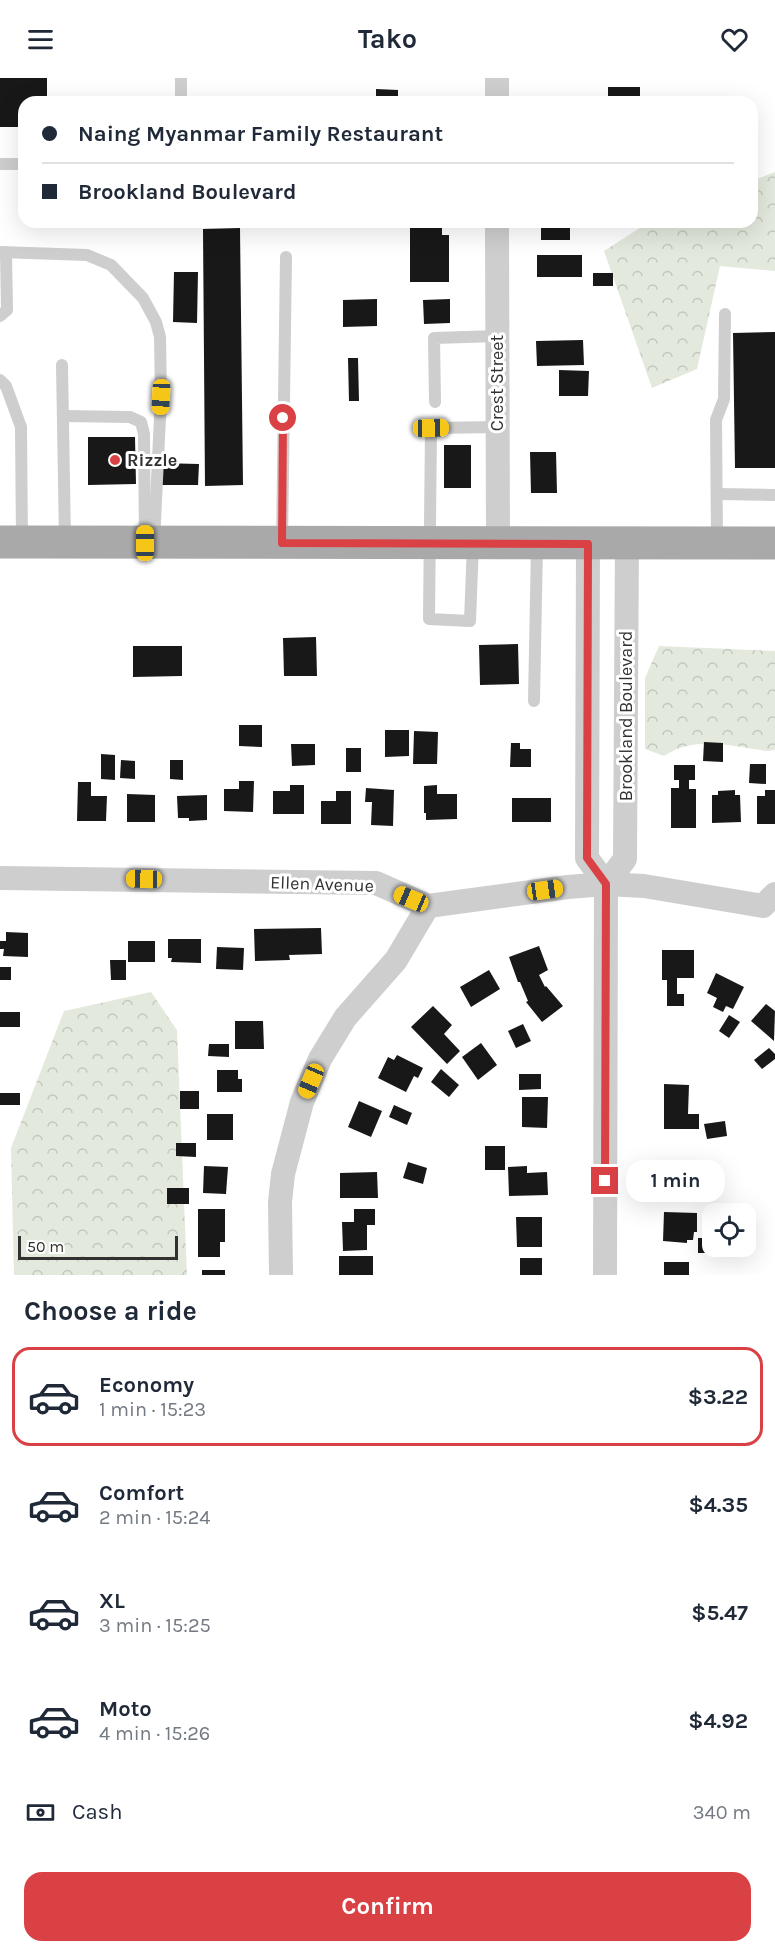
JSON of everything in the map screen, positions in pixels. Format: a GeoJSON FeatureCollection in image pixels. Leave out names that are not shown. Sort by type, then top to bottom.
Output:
{"type":"FeatureCollection","features":[{"type":"Feature","properties":{"kind":"main road"},"geometry":{"type":"LineString","coordinates":[[11,542],[775,543]]}},
{"type":"Feature","properties":{"kind":"street"},"geometry":{"type":"LineString","coordinates":[[496,78],[497,96]]}},
{"type":"Feature","properties":{"kind":"street","name":"Crest Street"},"geometry":{"type":"LineString","coordinates":[[486,543],[497,427],[497,228]]}},
{"type":"Feature","properties":{"kind":"street","name":"Brookland Boulevard"},"geometry":{"type":"LineString","coordinates":[[606,884],[625,859],[627,542]]}},
{"type":"Feature","properties":{"kind":"street"},"geometry":{"type":"LineString","coordinates":[[588,544],[587,858],[606,884],[605,1275]]}},
{"type":"Feature","properties":{"kind":"street","name":"Ellen Avenue"},"geometry":{"type":"LineString","coordinates":[[0,878],[376,884],[428,906]]}},
{"type":"Feature","properties":{"kind":"street"},"geometry":{"type":"LineString","coordinates":[[280,1275],[280,1202],[283,1174],[302,1102],[320,1059],[345,1018],[396,960],[428,906],[606,884],[644,886],[771,906]]}},
{"type":"Feature","properties":{"kind":"lane"},"geometry":{"type":"LineString","coordinates":[[181,78],[181,96]]}},
{"type":"Feature","properties":{"kind":"lane"},"geometry":{"type":"LineString","coordinates":[[0,164],[18,164]]}},
{"type":"Feature","properties":{"kind":"lane"},"geometry":{"type":"LineString","coordinates":[[0,316],[7,310],[3,252],[87,255],[111,265],[143,298],[156,322],[160,337],[161,397],[149,543]]}},
{"type":"Feature","properties":{"kind":"lane"},"geometry":{"type":"LineString","coordinates":[[282,543],[286,258]]}},
{"type":"Feature","properties":{"kind":"lane"},"geometry":{"type":"LineString","coordinates":[[717,543],[716,420],[724,399],[725,314]]}},
{"type":"Feature","properties":{"kind":"lane"},"geometry":{"type":"LineString","coordinates":[[435,402],[434,338],[497,336]]}},
{"type":"Feature","properties":{"kind":"lane"},"geometry":{"type":"LineString","coordinates":[[62,365],[65,542]]}},
{"type":"Feature","properties":{"kind":"lane"},"geometry":{"type":"LineString","coordinates":[[0,380],[6,386],[21,427],[11,542]]}},
{"type":"Feature","properties":{"kind":"lane"},"geometry":{"type":"LineString","coordinates":[[63,416],[130,417],[141,422],[144,434],[149,543]]}},
{"type":"Feature","properties":{"kind":"lane"},"geometry":{"type":"LineString","coordinates":[[486,543],[470,621],[429,620],[431,428],[497,427]]}},
{"type":"Feature","properties":{"kind":"lane"},"geometry":{"type":"LineString","coordinates":[[717,494],[775,495]]}},
{"type":"Feature","properties":{"kind":"lane"},"geometry":{"type":"LineString","coordinates":[[534,701],[537,543]]}},
{"type":"Feature","properties":{"kind":"green space"},"geometry":{"type":"Polygon","coordinates":[[[775,172],[775,271],[720,266],[697,369],[652,388],[604,251],[640,228],[758,228],[758,179],[775,172]]]}},
{"type":"Feature","properties":{"kind":"green space"},"geometry":{"type":"Polygon","coordinates":[[[659,646],[775,651],[775,750],[701,744],[688,746],[664,756],[645,749],[645,678],[659,646]]]}},
{"type":"Feature","properties":{"kind":"green space"},"geometry":{"type":"Polygon","coordinates":[[[151,992],[177,1030],[187,1275],[14,1275],[11,1148],[64,1011],[151,992]]]}},
{"type":"Feature","properties":{"kind":"building"},"geometry":{"type":"Polygon","coordinates":[[[0,78],[47,78],[47,96],[18,96],[18,127],[0,127],[0,78]]]}},
{"type":"Feature","properties":{"kind":"building"},"geometry":{"type":"Polygon","coordinates":[[[608,87],[640,87],[640,96],[608,96],[608,87]]]}},
{"type":"Feature","properties":{"kind":"building"},"geometry":{"type":"Polygon","coordinates":[[[376,89],[398,90],[398,96],[376,96],[376,89]]]}},
{"type":"Feature","properties":{"kind":"building"},"geometry":{"type":"Polygon","coordinates":[[[240,228],[243,485],[205,486],[203,229],[240,228]]]}},
{"type":"Feature","properties":{"kind":"building"},"geometry":{"type":"Polygon","coordinates":[[[410,228],[442,228],[442,235],[449,235],[449,282],[410,282],[410,228]]]}},
{"type":"Feature","properties":{"kind":"building"},"geometry":{"type":"Polygon","coordinates":[[[541,228],[570,228],[570,240],[541,240],[541,228]]]}},
{"type":"Feature","properties":{"kind":"building"},"geometry":{"type":"Polygon","coordinates":[[[537,255],[582,255],[582,277],[537,277],[537,255]]]}},
{"type":"Feature","properties":{"kind":"building"},"geometry":{"type":"Polygon","coordinates":[[[174,272],[198,272],[197,323],[173,322],[174,272]]]}},
{"type":"Feature","properties":{"kind":"building"},"geometry":{"type":"Polygon","coordinates":[[[593,273],[613,273],[613,286],[593,286],[593,273]]]}},
{"type":"Feature","properties":{"kind":"building"},"geometry":{"type":"Polygon","coordinates":[[[377,299],[377,326],[343,327],[343,300],[377,299]]]}},
{"type":"Feature","properties":{"kind":"building"},"geometry":{"type":"Polygon","coordinates":[[[450,299],[450,323],[424,324],[423,300],[450,299]]]}},
{"type":"Feature","properties":{"kind":"building"},"geometry":{"type":"Polygon","coordinates":[[[775,332],[775,468],[735,468],[733,333],[775,332]]]}},
{"type":"Feature","properties":{"kind":"building"},"geometry":{"type":"Polygon","coordinates":[[[583,340],[584,365],[537,366],[536,341],[583,340]]]}},
{"type":"Feature","properties":{"kind":"building"},"geometry":{"type":"Polygon","coordinates":[[[348,358],[358,358],[359,401],[349,401],[348,358]]]}},
{"type":"Feature","properties":{"kind":"building"},"geometry":{"type":"Polygon","coordinates":[[[559,370],[589,371],[588,396],[559,396],[559,370]]]}},
{"type":"Feature","properties":{"kind":"building"},"geometry":{"type":"Polygon","coordinates":[[[88,437],[135,437],[136,484],[88,485],[88,437]]]}},
{"type":"Feature","properties":{"kind":"building"},"geometry":{"type":"Polygon","coordinates":[[[444,445],[471,445],[471,488],[444,488],[444,445]]]}},
{"type":"Feature","properties":{"kind":"building"},"geometry":{"type":"Polygon","coordinates":[[[530,452],[556,452],[557,493],[531,493],[530,452]]]}},
{"type":"Feature","properties":{"kind":"building"},"geometry":{"type":"Polygon","coordinates":[[[160,463],[199,464],[198,485],[160,485],[160,463]]]}},
{"type":"Feature","properties":{"kind":"building"},"geometry":{"type":"Polygon","coordinates":[[[316,637],[317,676],[284,676],[283,638],[316,637]]]}},
{"type":"Feature","properties":{"kind":"building"},"geometry":{"type":"Polygon","coordinates":[[[518,644],[519,684],[480,685],[479,645],[518,644]]]}},
{"type":"Feature","properties":{"kind":"building"},"geometry":{"type":"Polygon","coordinates":[[[133,646],[182,646],[182,676],[133,677],[133,646]]]}},
{"type":"Feature","properties":{"kind":"building"},"geometry":{"type":"Polygon","coordinates":[[[239,725],[262,725],[262,747],[239,746],[239,725]]]}},
{"type":"Feature","properties":{"kind":"building"},"geometry":{"type":"Polygon","coordinates":[[[385,730],[409,730],[409,756],[385,757],[385,730]]]}},
{"type":"Feature","properties":{"kind":"building"},"geometry":{"type":"Polygon","coordinates":[[[414,731],[438,732],[437,764],[413,764],[414,731]]]}},
{"type":"Feature","properties":{"kind":"building"},"geometry":{"type":"Polygon","coordinates":[[[704,742],[723,743],[723,762],[703,761],[704,742]]]}},
{"type":"Feature","properties":{"kind":"building"},"geometry":{"type":"Polygon","coordinates":[[[511,743],[520,743],[520,749],[531,749],[531,767],[510,767],[511,743]]]}},
{"type":"Feature","properties":{"kind":"building"},"geometry":{"type":"Polygon","coordinates":[[[291,744],[315,744],[315,765],[292,766],[291,744]]]}},
{"type":"Feature","properties":{"kind":"building"},"geometry":{"type":"Polygon","coordinates":[[[346,748],[361,748],[361,772],[346,772],[346,748]]]}},
{"type":"Feature","properties":{"kind":"building"},"geometry":{"type":"Polygon","coordinates":[[[101,754],[115,755],[115,780],[101,779],[101,754]]]}},
{"type":"Feature","properties":{"kind":"building"},"geometry":{"type":"Polygon","coordinates":[[[121,760],[135,761],[135,779],[120,778],[121,760]]]}},
{"type":"Feature","properties":{"kind":"building"},"geometry":{"type":"Polygon","coordinates":[[[170,760],[183,760],[183,780],[170,779],[170,760]]]}},
{"type":"Feature","properties":{"kind":"building"},"geometry":{"type":"Polygon","coordinates":[[[750,764],[766,764],[766,784],[749,783],[750,764]]]}},
{"type":"Feature","properties":{"kind":"building"},"geometry":{"type":"Polygon","coordinates":[[[674,765],[695,765],[695,780],[689,780],[689,789],[696,789],[696,828],[671,828],[671,788],[679,788],[679,780],[674,780],[674,765]]]}},
{"type":"Feature","properties":{"kind":"building"},"geometry":{"type":"Polygon","coordinates":[[[239,781],[254,781],[253,812],[224,811],[224,789],[239,789],[239,781]]]}},
{"type":"Feature","properties":{"kind":"building"},"geometry":{"type":"Polygon","coordinates":[[[78,782],[91,782],[91,796],[107,796],[106,821],[77,821],[78,782]]]}},
{"type":"Feature","properties":{"kind":"building"},"geometry":{"type":"Polygon","coordinates":[[[290,785],[304,785],[304,814],[273,814],[273,791],[290,791],[290,785]]]}},
{"type":"Feature","properties":{"kind":"building"},"geometry":{"type":"Polygon","coordinates":[[[437,785],[437,794],[457,794],[457,819],[426,820],[424,786],[437,785]]]}},
{"type":"Feature","properties":{"kind":"building"},"geometry":{"type":"Polygon","coordinates":[[[366,788],[394,790],[393,826],[371,825],[372,802],[365,802],[366,788]]]}},
{"type":"Feature","properties":{"kind":"building"},"geometry":{"type":"Polygon","coordinates":[[[735,790],[735,795],[740,795],[741,822],[712,823],[712,795],[718,795],[718,791],[735,790]]]}},
{"type":"Feature","properties":{"kind":"building"},"geometry":{"type":"Polygon","coordinates":[[[765,790],[775,790],[775,824],[757,824],[757,796],[765,796],[765,790]]]}},
{"type":"Feature","properties":{"kind":"building"},"geometry":{"type":"Polygon","coordinates":[[[336,791],[351,791],[351,824],[321,824],[321,801],[336,801],[336,791]]]}},
{"type":"Feature","properties":{"kind":"building"},"geometry":{"type":"Polygon","coordinates":[[[127,794],[155,795],[155,822],[127,822],[127,794]]]}},
{"type":"Feature","properties":{"kind":"building"},"geometry":{"type":"Polygon","coordinates":[[[207,795],[207,820],[189,821],[189,818],[178,818],[177,796],[207,795]]]}},
{"type":"Feature","properties":{"kind":"building"},"geometry":{"type":"Polygon","coordinates":[[[512,798],[551,798],[551,822],[512,822],[512,798]]]}},
{"type":"Feature","properties":{"kind":"building"},"geometry":{"type":"Polygon","coordinates":[[[321,928],[322,954],[289,955],[290,960],[255,961],[254,929],[321,928]]]}},
{"type":"Feature","properties":{"kind":"building"},"geometry":{"type":"Polygon","coordinates":[[[6,932],[28,933],[28,957],[3,956],[4,949],[0,949],[0,941],[6,941],[6,932]]]}},
{"type":"Feature","properties":{"kind":"building"},"geometry":{"type":"Polygon","coordinates":[[[168,939],[201,939],[201,963],[171,962],[172,958],[168,958],[168,939]]]}},
{"type":"Feature","properties":{"kind":"building"},"geometry":{"type":"Polygon","coordinates":[[[128,941],[155,941],[155,962],[128,962],[128,941]]]}},
{"type":"Feature","properties":{"kind":"building"},"geometry":{"type":"Polygon","coordinates":[[[539,946],[548,970],[539,975],[545,987],[563,1006],[542,1022],[526,1002],[528,1001],[509,957],[539,946]]]}},
{"type":"Feature","properties":{"kind":"building"},"geometry":{"type":"Polygon","coordinates":[[[217,947],[244,948],[243,970],[216,969],[217,947]]]}},
{"type":"Feature","properties":{"kind":"building"},"geometry":{"type":"Polygon","coordinates":[[[662,950],[694,950],[694,978],[677,978],[677,994],[684,994],[684,1006],[667,1006],[667,980],[662,980],[662,950]]]}},
{"type":"Feature","properties":{"kind":"building"},"geometry":{"type":"Polygon","coordinates":[[[110,960],[126,960],[126,980],[111,980],[110,960]]]}},
{"type":"Feature","properties":{"kind":"building"},"geometry":{"type":"Polygon","coordinates":[[[0,967],[11,967],[11,980],[0,980],[0,967]]]}},
{"type":"Feature","properties":{"kind":"building"},"geometry":{"type":"Polygon","coordinates":[[[489,970],[500,989],[471,1007],[460,987],[489,970]]]}},
{"type":"Feature","properties":{"kind":"building"},"geometry":{"type":"Polygon","coordinates":[[[716,973],[744,987],[733,1009],[726,1006],[723,1012],[713,1007],[717,998],[707,993],[716,973]]]}},
{"type":"Feature","properties":{"kind":"building"},"geometry":{"type":"Polygon","coordinates":[[[766,1004],[775,1011],[774,1041],[751,1021],[766,1004]]]}},
{"type":"Feature","properties":{"kind":"building"},"geometry":{"type":"Polygon","coordinates":[[[433,1006],[452,1025],[444,1034],[460,1051],[447,1064],[411,1027],[433,1006]]]}},
{"type":"Feature","properties":{"kind":"building"},"geometry":{"type":"Polygon","coordinates":[[[0,1012],[20,1012],[20,1027],[0,1027],[0,1012]]]}},
{"type":"Feature","properties":{"kind":"building"},"geometry":{"type":"Polygon","coordinates":[[[729,1015],[740,1022],[729,1038],[719,1031],[729,1015]]]}},
{"type":"Feature","properties":{"kind":"building"},"geometry":{"type":"Polygon","coordinates":[[[235,1021],[263,1021],[264,1049],[235,1049],[235,1021]]]}},
{"type":"Feature","properties":{"kind":"building"},"geometry":{"type":"Polygon","coordinates":[[[523,1024],[531,1041],[516,1048],[508,1031],[523,1024]]]}},
{"type":"Feature","properties":{"kind":"building"},"geometry":{"type":"Polygon","coordinates":[[[481,1043],[497,1065],[478,1080],[462,1057],[481,1043]]]}},
{"type":"Feature","properties":{"kind":"building"},"geometry":{"type":"Polygon","coordinates":[[[209,1044],[229,1044],[229,1057],[208,1056],[209,1044]]]}},
{"type":"Feature","properties":{"kind":"building"},"geometry":{"type":"Polygon","coordinates":[[[769,1048],[775,1054],[775,1059],[762,1069],[754,1060],[769,1048]]]}},
{"type":"Feature","properties":{"kind":"building"},"geometry":{"type":"Polygon","coordinates":[[[397,1055],[423,1068],[418,1078],[414,1076],[406,1092],[378,1078],[388,1057],[394,1060],[397,1055]]]}},
{"type":"Feature","properties":{"kind":"building"},"geometry":{"type":"Polygon","coordinates":[[[441,1069],[459,1085],[449,1097],[431,1082],[441,1069]]]}},
{"type":"Feature","properties":{"kind":"building"},"geometry":{"type":"Polygon","coordinates":[[[217,1070],[238,1070],[238,1079],[242,1079],[242,1092],[217,1092],[217,1070]]]}},
{"type":"Feature","properties":{"kind":"building"},"geometry":{"type":"Polygon","coordinates":[[[519,1074],[541,1074],[541,1089],[519,1090],[519,1074]]]}},
{"type":"Feature","properties":{"kind":"building"},"geometry":{"type":"Polygon","coordinates":[[[664,1084],[689,1085],[688,1114],[699,1114],[699,1129],[664,1129],[664,1084]]]}},
{"type":"Feature","properties":{"kind":"building"},"geometry":{"type":"Polygon","coordinates":[[[180,1091],[199,1091],[199,1109],[180,1109],[180,1091]]]}},
{"type":"Feature","properties":{"kind":"building"},"geometry":{"type":"Polygon","coordinates":[[[0,1093],[20,1093],[20,1105],[0,1105],[0,1093]]]}},
{"type":"Feature","properties":{"kind":"building"},"geometry":{"type":"Polygon","coordinates":[[[522,1097],[548,1097],[547,1128],[522,1127],[522,1097]]]}},
{"type":"Feature","properties":{"kind":"building"},"geometry":{"type":"Polygon","coordinates":[[[359,1101],[382,1111],[371,1137],[348,1127],[359,1101]]]}},
{"type":"Feature","properties":{"kind":"building"},"geometry":{"type":"Polygon","coordinates":[[[394,1105],[412,1113],[407,1125],[389,1117],[394,1105]]]}},
{"type":"Feature","properties":{"kind":"building"},"geometry":{"type":"Polygon","coordinates":[[[207,1114],[233,1114],[233,1140],[207,1140],[207,1114]]]}},
{"type":"Feature","properties":{"kind":"building"},"geometry":{"type":"Polygon","coordinates":[[[725,1121],[727,1136],[707,1139],[704,1124],[725,1121]]]}},
{"type":"Feature","properties":{"kind":"building"},"geometry":{"type":"Polygon","coordinates":[[[176,1143],[196,1143],[196,1157],[176,1156],[176,1143]]]}},
{"type":"Feature","properties":{"kind":"building"},"geometry":{"type":"Polygon","coordinates":[[[485,1146],[505,1146],[505,1170],[485,1170],[485,1146]]]}},
{"type":"Feature","properties":{"kind":"building"},"geometry":{"type":"Polygon","coordinates":[[[662,1161],[687,1161],[687,1168],[698,1168],[698,1188],[685,1188],[685,1184],[662,1184],[662,1161]]]}},
{"type":"Feature","properties":{"kind":"building"},"geometry":{"type":"Polygon","coordinates":[[[408,1162],[427,1168],[423,1184],[403,1178],[408,1162]]]}},
{"type":"Feature","properties":{"kind":"building"},"geometry":{"type":"Polygon","coordinates":[[[204,1166],[228,1167],[226,1194],[203,1193],[204,1166]]]}},
{"type":"Feature","properties":{"kind":"building"},"geometry":{"type":"Polygon","coordinates":[[[527,1166],[527,1173],[547,1172],[548,1195],[509,1196],[508,1167],[527,1166]]]}},
{"type":"Feature","properties":{"kind":"building"},"geometry":{"type":"Polygon","coordinates":[[[377,1172],[378,1198],[340,1198],[340,1173],[377,1172]]]}},
{"type":"Feature","properties":{"kind":"building"},"geometry":{"type":"Polygon","coordinates":[[[167,1188],[189,1188],[189,1204],[167,1204],[167,1188]]]}},
{"type":"Feature","properties":{"kind":"building"},"geometry":{"type":"Polygon","coordinates":[[[198,1209],[225,1209],[225,1242],[220,1242],[220,1257],[198,1257],[198,1209]]]}},
{"type":"Feature","properties":{"kind":"building"},"geometry":{"type":"Polygon","coordinates":[[[354,1209],[375,1209],[375,1225],[367,1225],[367,1250],[343,1251],[342,1222],[354,1222],[354,1209]]]}},
{"type":"Feature","properties":{"kind":"building"},"geometry":{"type":"Polygon","coordinates":[[[664,1212],[697,1213],[697,1232],[694,1232],[693,1240],[687,1240],[687,1243],[663,1241],[664,1212]]]}},
{"type":"Feature","properties":{"kind":"building"},"geometry":{"type":"Polygon","coordinates":[[[516,1217],[542,1217],[542,1247],[517,1247],[516,1217]]]}},
{"type":"Feature","properties":{"kind":"building"},"geometry":{"type":"Polygon","coordinates":[[[698,1238],[702,1238],[702,1253],[698,1253],[698,1238]]]}},
{"type":"Feature","properties":{"kind":"building"},"geometry":{"type":"Polygon","coordinates":[[[339,1256],[373,1256],[373,1275],[339,1275],[339,1256]]]}},
{"type":"Feature","properties":{"kind":"building"},"geometry":{"type":"Polygon","coordinates":[[[520,1258],[542,1258],[542,1275],[520,1275],[520,1258]]]}},
{"type":"Feature","properties":{"kind":"building"},"geometry":{"type":"Polygon","coordinates":[[[664,1262],[689,1262],[689,1275],[664,1275],[664,1262]]]}},
{"type":"Feature","properties":{"kind":"building"},"geometry":{"type":"Polygon","coordinates":[[[202,1270],[225,1270],[225,1275],[202,1275],[202,1270]]]}},
{"type":"Feature","properties":{"kind":"place","name":"Rizzle"},"geometry":{"type":"Point","coordinates":[115,460]}},
{"type":"Feature","properties":{"kind":"route"},"geometry":{"type":"LineString","coordinates":[[283,418],[282,543],[588,544],[587,858],[606,884],[605,1181]]}}]}
